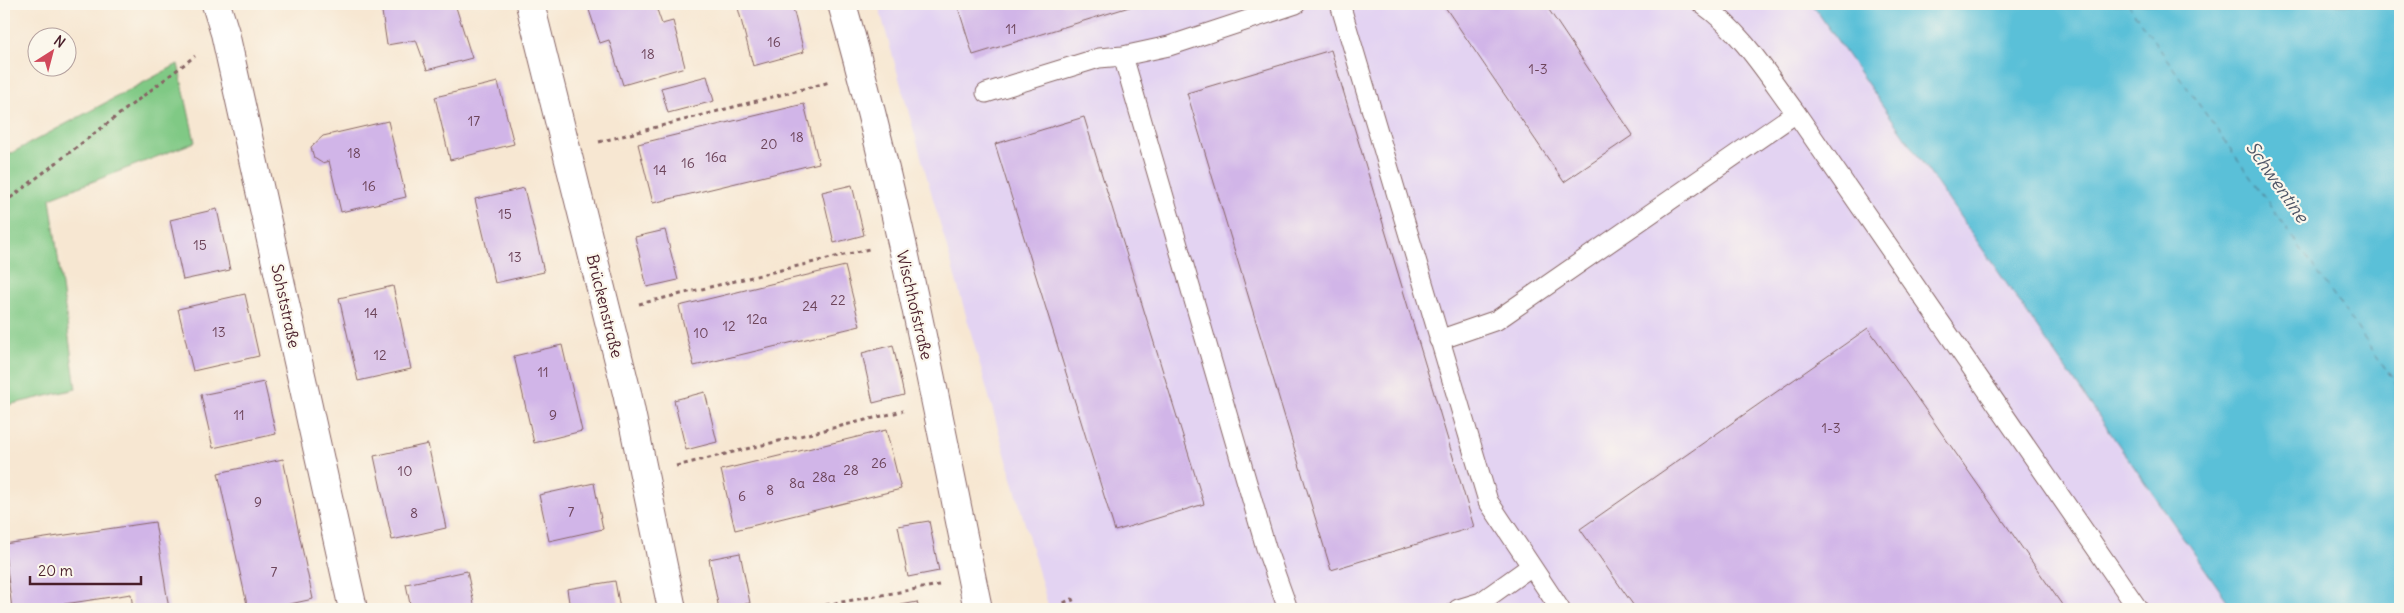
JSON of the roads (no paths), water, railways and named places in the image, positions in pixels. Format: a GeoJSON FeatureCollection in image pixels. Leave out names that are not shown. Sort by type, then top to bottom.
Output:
{"type":"FeatureCollection","features":[{"type":"Feature","properties":{"kind":"street","name":"Sohststraße"},"geometry":{"type":"LineString","coordinates":[[216,4],[225,33],[353,609]]}},
{"type":"Feature","properties":{"kind":"street","name":"Brückenstraße"},"geometry":{"type":"LineString","coordinates":[[530,4],[607,312],[644,473],[672,609]]}},
{"type":"Feature","properties":{"kind":"street","name":"Wischhofstraße"},"geometry":{"type":"LineString","coordinates":[[842,4],[862,73],[900,241],[936,403],[978,609]]}},
{"type":"Feature","properties":{"kind":"lane"},"geometry":{"type":"LineString","coordinates":[[986,93],[1099,58],[1123,56],[1169,46],[1296,4]]}},
{"type":"Feature","properties":{"kind":"lane"},"geometry":{"type":"LineString","coordinates":[[1340,4],[1488,501],[1530,567],[1560,609]]}},
{"type":"Feature","properties":{"kind":"lane"},"geometry":{"type":"LineString","coordinates":[[1702,4],[1719,16],[1739,36],[1796,114],[2138,609]]}},
{"type":"Feature","properties":{"kind":"lane"},"geometry":{"type":"LineString","coordinates":[[1123,56],[1266,548],[1288,609]]}},
{"type":"Feature","properties":{"kind":"lane"},"geometry":{"type":"LineString","coordinates":[[1439,340],[1497,320],[1796,114]]}},
{"type":"Feature","properties":{"kind":"lane"},"geometry":{"type":"LineString","coordinates":[[1458,609],[1481,602],[1530,567]]}},
{"type":"Feature","properties":{"kind":"water","name":"Schwentine"},"geometry":{"type":"Polygon","coordinates":[[[1812,4],[2400,4],[2400,609],[2233,609],[1812,4]]]}}]}
